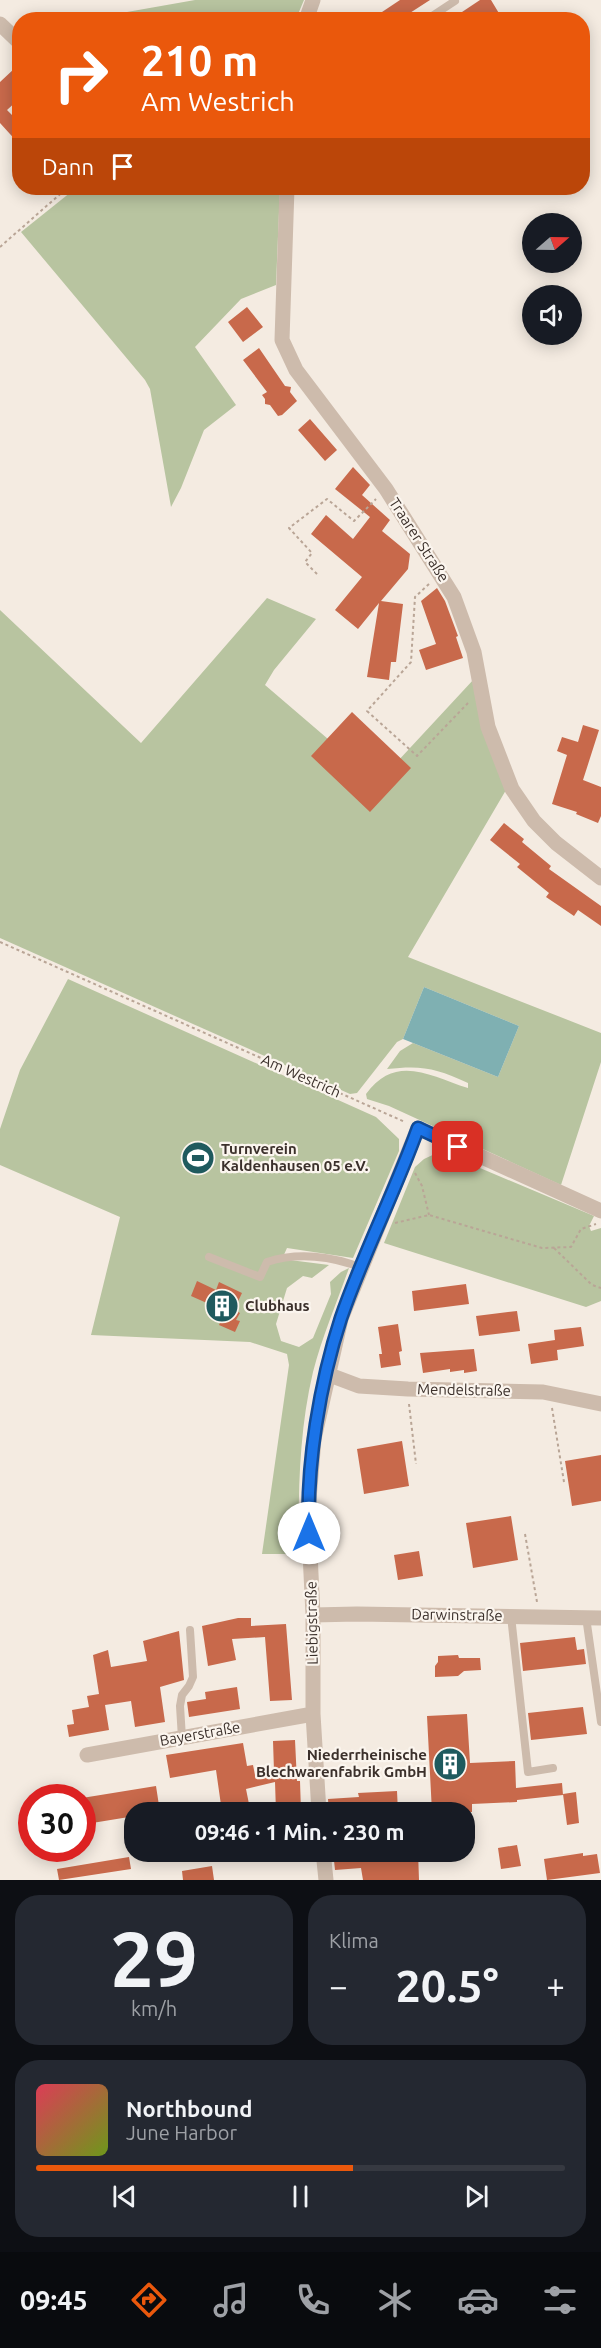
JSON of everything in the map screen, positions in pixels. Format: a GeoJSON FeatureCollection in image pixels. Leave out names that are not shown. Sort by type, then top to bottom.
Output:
{"type":"FeatureCollection","features":[{"type":"Feature","properties":{"kind":"street"},"geometry":{"type":"LineString","coordinates":[[0,24],[12,35]]}},
{"type":"Feature","properties":{"kind":"street","name":"Traarer Straße"},"geometry":{"type":"LineString","coordinates":[[287,195],[282,340],[296,370],[386,489],[454,597],[474,652],[488,727],[512,789],[534,821],[556,843],[601,878]]}},
{"type":"Feature","properties":{"kind":"street"},"geometry":{"type":"LineString","coordinates":[[418,1128],[601,1211]]}},
{"type":"Feature","properties":{"kind":"street","name":"Liebigstraße"},"geometry":{"type":"LineString","coordinates":[[318,1802],[313,1714],[313,1615],[308,1512],[314,1439],[341,1318],[418,1128]]}},
{"type":"Feature","properties":{"kind":"street","name":"Mendelstraße"},"geometry":{"type":"LineString","coordinates":[[327,1374],[358,1386],[551,1393],[601,1404]]}},
{"type":"Feature","properties":{"kind":"street","name":"Darwinstraße"},"geometry":{"type":"LineString","coordinates":[[313,1615],[594,1618]]}},
{"type":"Feature","properties":{"kind":"street","name":"Bayerstraße"},"geometry":{"type":"LineString","coordinates":[[87,1755],[313,1714]]}},
{"type":"Feature","properties":{"kind":"street"},"geometry":{"type":"LineString","coordinates":[[324,1862],[326,1880]]}},
{"type":"Feature","properties":{"kind":"lane"},"geometry":{"type":"LineString","coordinates":[[438,12],[455,1]]}},
{"type":"Feature","properties":{"kind":"lane"},"geometry":{"type":"LineString","coordinates":[[209,1257],[260,1277],[267,1262],[288,1255],[343,1261],[362,1268]]}},
{"type":"Feature","properties":{"kind":"lane"},"geometry":{"type":"LineString","coordinates":[[511,1616],[528,1772],[553,1768]]}},
{"type":"Feature","properties":{"kind":"lane"},"geometry":{"type":"LineString","coordinates":[[594,1618],[601,1722]]}},
{"type":"Feature","properties":{"kind":"lane"},"geometry":{"type":"LineString","coordinates":[[182,1738],[180,1706],[182,1695],[193,1677],[190,1630]]}},
{"type":"Feature","properties":{"kind":"path"},"geometry":{"type":"LineString","coordinates":[[0,247],[59,195]]}},
{"type":"Feature","properties":{"kind":"path"},"geometry":{"type":"LineString","coordinates":[[316,574],[304,562],[312,553],[289,528],[327,499],[354,521],[386,489]]}},
{"type":"Feature","properties":{"kind":"path"},"geometry":{"type":"LineString","coordinates":[[441,574],[415,597],[411,662],[367,711],[417,756],[468,703],[483,701]]}},
{"type":"Feature","properties":{"kind":"path","name":"Am Westrich"},"geometry":{"type":"LineString","coordinates":[[0,942],[418,1128]]}},
{"type":"Feature","properties":{"kind":"path"},"geometry":{"type":"LineString","coordinates":[[407,1157],[422,1186],[429,1215]]}},
{"type":"Feature","properties":{"kind":"path"},"geometry":{"type":"LineString","coordinates":[[379,1227],[429,1215],[543,1248],[554,1248],[571,1247],[581,1229],[596,1225],[601,1221]]}},
{"type":"Feature","properties":{"kind":"path"},"geometry":{"type":"LineString","coordinates":[[554,1248],[592,1286],[601,1288]]}},
{"type":"Feature","properties":{"kind":"path"},"geometry":{"type":"LineString","coordinates":[[408,1389],[416,1464]]}},
{"type":"Feature","properties":{"kind":"path"},"geometry":{"type":"LineString","coordinates":[[551,1393],[564,1482]]}},
{"type":"Feature","properties":{"kind":"path"},"geometry":{"type":"LineString","coordinates":[[525,1534],[540,1616]]}},
{"type":"Feature","properties":{"kind":"green space"},"geometry":{"type":"Polygon","coordinates":[[[195,0],[304,0],[299,12],[127,12],[195,0]]]}},
{"type":"Feature","properties":{"kind":"green space"},"geometry":{"type":"Polygon","coordinates":[[[67,195],[280,195],[276,285],[241,299],[195,347],[236,405],[204,430],[171,507],[150,389],[145,380],[21,232],[67,195]]]}},
{"type":"Feature","properties":{"kind":"green space"},"geometry":{"type":"Polygon","coordinates":[[[267,598],[316,619],[274,670],[265,685],[328,739],[384,776],[474,679],[506,790],[408,957],[601,1033],[601,1062],[561,1185],[389,1106],[367,1099],[366,1094],[377,1081],[389,1074],[401,1071],[427,1074],[468,1088],[468,1083],[438,1071],[410,1067],[387,1069],[400,1051],[413,1043],[498,1077],[519,1026],[424,987],[403,1039],[397,1042],[357,1093],[350,1094],[0,938],[0,610],[141,743],[267,598]]]}},
{"type":"Feature","properties":{"kind":"green space","name":"Turnverein Kaldenhausen 05 e.V."},"geometry":{"type":"Polygon","coordinates":[[[68,979],[376,1117],[399,1139],[399,1151],[353,1258],[287,1248],[282,1259],[329,1265],[312,1278],[303,1276],[287,1288],[276,1324],[281,1341],[299,1347],[313,1338],[331,1294],[330,1282],[349,1268],[321,1346],[308,1394],[300,1462],[299,1554],[262,1554],[289,1365],[287,1354],[250,1342],[91,1335],[120,1217],[0,1165],[0,1129],[20,1070],[68,979]]]}},
{"type":"Feature","properties":{"kind":"green space"},"geometry":{"type":"Polygon","coordinates":[[[439,1152],[456,1154],[480,1168],[594,1216],[589,1226],[591,1231],[601,1228],[601,1301],[586,1307],[384,1243],[415,1167],[424,1159],[439,1152]]]}},
{"type":"Feature","properties":{"kind":"water"},"geometry":{"type":"Polygon","coordinates":[[[424,987],[519,1026],[498,1077],[403,1039],[424,987]]]}},
{"type":"Feature","properties":{"kind":"building"},"geometry":{"type":"Polygon","coordinates":[[[400,0],[430,0],[411,12],[382,12],[400,0]]]}},
{"type":"Feature","properties":{"kind":"building"},"geometry":{"type":"Polygon","coordinates":[[[480,0],[491,0],[498,12],[462,12],[480,0]]]}},
{"type":"Feature","properties":{"kind":"building"},"geometry":{"type":"Polygon","coordinates":[[[12,71],[12,105],[7,110],[12,115],[12,136],[0,123],[0,82],[12,71]]]}},
{"type":"Feature","properties":{"kind":"building"},"geometry":{"type":"Polygon","coordinates":[[[247,307],[263,327],[243,342],[228,322],[247,307]]]}},
{"type":"Feature","properties":{"kind":"building"},"geometry":{"type":"Polygon","coordinates":[[[259,348],[285,386],[291,387],[290,392],[297,401],[282,415],[278,416],[270,405],[265,404],[262,395],[267,392],[243,360],[259,348]]]}},
{"type":"Feature","properties":{"kind":"building"},"geometry":{"type":"Polygon","coordinates":[[[310,419],[337,450],[325,461],[298,430],[310,419]]]}},
{"type":"Feature","properties":{"kind":"building"},"geometry":{"type":"Polygon","coordinates":[[[353,467],[370,485],[362,495],[390,520],[382,531],[410,554],[408,569],[381,601],[403,604],[396,662],[391,662],[389,680],[367,677],[379,603],[358,629],[335,610],[362,577],[311,534],[326,515],[353,539],[370,517],[335,489],[353,467]]]}},
{"type":"Feature","properties":{"kind":"building"},"geometry":{"type":"Polygon","coordinates":[[[437,588],[445,601],[458,636],[456,637],[463,658],[426,670],[419,650],[436,644],[421,601],[437,588]]]}},
{"type":"Feature","properties":{"kind":"building"},"geometry":{"type":"Polygon","coordinates":[[[352,712],[411,768],[370,812],[311,756],[352,712]]]}},
{"type":"Feature","properties":{"kind":"building"},"geometry":{"type":"Polygon","coordinates":[[[583,725],[599,730],[583,780],[601,787],[601,816],[598,823],[576,814],[577,812],[552,804],[567,755],[557,751],[562,737],[578,742],[583,725]]]}},
{"type":"Feature","properties":{"kind":"building"},"geometry":{"type":"Polygon","coordinates":[[[504,823],[524,839],[522,842],[551,866],[549,869],[601,906],[601,926],[578,910],[574,916],[546,897],[549,893],[517,867],[520,864],[490,840],[504,823]]]}},
{"type":"Feature","properties":{"kind":"building","name":"Clubhaus"},"geometry":{"type":"Polygon","coordinates":[[[197,1281],[216,1290],[219,1282],[242,1293],[234,1310],[240,1313],[236,1320],[240,1321],[235,1332],[219,1325],[223,1316],[207,1309],[209,1304],[191,1296],[197,1281]]]}},
{"type":"Feature","properties":{"kind":"building"},"geometry":{"type":"Polygon","coordinates":[[[466,1284],[469,1304],[414,1311],[412,1291],[466,1284]]]}},
{"type":"Feature","properties":{"kind":"building"},"geometry":{"type":"Polygon","coordinates":[[[517,1311],[520,1331],[479,1336],[476,1316],[517,1311]]]}},
{"type":"Feature","properties":{"kind":"building"},"geometry":{"type":"Polygon","coordinates":[[[398,1324],[402,1351],[399,1352],[401,1365],[381,1368],[379,1354],[382,1354],[378,1327],[398,1324]]]}},
{"type":"Feature","properties":{"kind":"building"},"geometry":{"type":"Polygon","coordinates":[[[581,1327],[584,1346],[557,1350],[558,1360],[531,1364],[528,1344],[555,1340],[554,1330],[581,1327]]]}},
{"type":"Feature","properties":{"kind":"building"},"geometry":{"type":"Polygon","coordinates":[[[474,1349],[477,1371],[450,1372],[450,1369],[423,1373],[420,1353],[474,1349]]]}},
{"type":"Feature","properties":{"kind":"building"},"geometry":{"type":"Polygon","coordinates":[[[402,1441],[409,1486],[364,1494],[357,1449],[402,1441]]]}},
{"type":"Feature","properties":{"kind":"building"},"geometry":{"type":"Polygon","coordinates":[[[601,1455],[601,1501],[572,1506],[565,1461],[601,1455]]]}},
{"type":"Feature","properties":{"kind":"building"},"geometry":{"type":"Polygon","coordinates":[[[511,1516],[518,1560],[473,1568],[466,1523],[511,1516]]]}},
{"type":"Feature","properties":{"kind":"building"},"geometry":{"type":"Polygon","coordinates":[[[419,1551],[423,1576],[398,1580],[394,1555],[419,1551]]]}},
{"type":"Feature","properties":{"kind":"building"},"geometry":{"type":"Polygon","coordinates":[[[238,1618],[251,1618],[251,1626],[286,1624],[292,1700],[270,1701],[265,1637],[232,1639],[236,1660],[208,1666],[202,1626],[238,1618]]]}},
{"type":"Feature","properties":{"kind":"building"},"geometry":{"type":"Polygon","coordinates":[[[179,1631],[184,1680],[160,1687],[165,1722],[135,1727],[131,1701],[105,1705],[109,1730],[69,1737],[67,1725],[74,1724],[72,1710],[89,1707],[87,1696],[99,1694],[93,1655],[108,1650],[111,1667],[147,1661],[143,1641],[179,1631]]]}},
{"type":"Feature","properties":{"kind":"building"},"geometry":{"type":"Polygon","coordinates":[[[575,1637],[577,1650],[584,1649],[586,1664],[523,1671],[520,1643],[575,1637]]]}},
{"type":"Feature","properties":{"kind":"building"},"geometry":{"type":"Polygon","coordinates":[[[458,1655],[459,1658],[480,1658],[481,1670],[464,1671],[458,1676],[435,1677],[438,1656],[458,1655]]]}},
{"type":"Feature","properties":{"kind":"building"},"geometry":{"type":"Polygon","coordinates":[[[237,1687],[240,1709],[189,1717],[187,1702],[206,1699],[205,1692],[237,1687]]]}},
{"type":"Feature","properties":{"kind":"building"},"geometry":{"type":"Polygon","coordinates":[[[583,1707],[587,1734],[531,1740],[528,1713],[583,1707]]]}},
{"type":"Feature","properties":{"kind":"building"},"geometry":{"type":"Polygon","coordinates":[[[467,1714],[470,1763],[515,1761],[516,1788],[562,1783],[563,1795],[517,1800],[517,1802],[475,1804],[475,1802],[431,1802],[427,1716],[467,1714]]]}},
{"type":"Feature","properties":{"kind":"building"},"geometry":{"type":"Polygon","coordinates":[[[295,1740],[301,1802],[276,1802],[275,1782],[246,1789],[249,1802],[221,1802],[216,1770],[170,1778],[166,1755],[243,1743],[247,1766],[253,1765],[255,1775],[274,1771],[273,1741],[295,1740]]]}},
{"type":"Feature","properties":{"kind":"building"},"geometry":{"type":"Polygon","coordinates":[[[156,1786],[158,1802],[124,1802],[124,1818],[96,1822],[96,1796],[156,1786]]]}},
{"type":"Feature","properties":{"kind":"building"},"geometry":{"type":"Polygon","coordinates":[[[397,1791],[398,1802],[328,1802],[328,1799],[359,1797],[358,1793],[397,1791]]]}},
{"type":"Feature","properties":{"kind":"building"},"geometry":{"type":"Polygon","coordinates":[[[576,1792],[579,1823],[567,1825],[563,1794],[576,1792]]]}},
{"type":"Feature","properties":{"kind":"building"},"geometry":{"type":"Polygon","coordinates":[[[517,1845],[521,1866],[501,1869],[498,1848],[517,1845]]]}},
{"type":"Feature","properties":{"kind":"building"},"geometry":{"type":"Polygon","coordinates":[[[583,1853],[583,1856],[597,1854],[600,1873],[547,1880],[544,1859],[583,1853]]]}},
{"type":"Feature","properties":{"kind":"building"},"geometry":{"type":"Polygon","coordinates":[[[124,1858],[124,1862],[130,1862],[131,1869],[59,1880],[57,1869],[124,1858]]]}},
{"type":"Feature","properties":{"kind":"building"},"geometry":{"type":"Polygon","coordinates":[[[334,1862],[418,1862],[419,1880],[363,1880],[361,1868],[335,1870],[334,1862]]]}},
{"type":"Feature","properties":{"kind":"building"},"geometry":{"type":"Polygon","coordinates":[[[212,1866],[214,1880],[183,1880],[182,1871],[212,1866]]]}},
{"type":"Feature","properties":{"kind":"place","name":"Turnverein Kaldenhausen 05 e.V."},"geometry":{"type":"Point","coordinates":[198,1158]}},
{"type":"Feature","properties":{"kind":"place","name":"Clubhaus"},"geometry":{"type":"Point","coordinates":[222,1306]}},
{"type":"Feature","properties":{"kind":"place","name":"Niederrheinische Blechwarenfabrik GmbH"},"geometry":{"type":"Point","coordinates":[450,1764]}},
{"type":"Feature","properties":{"kind":"route"},"geometry":{"type":"LineString","coordinates":[[309,1533],[308,1512],[314,1439],[341,1318],[418,1128],[458,1147]]}}]}
